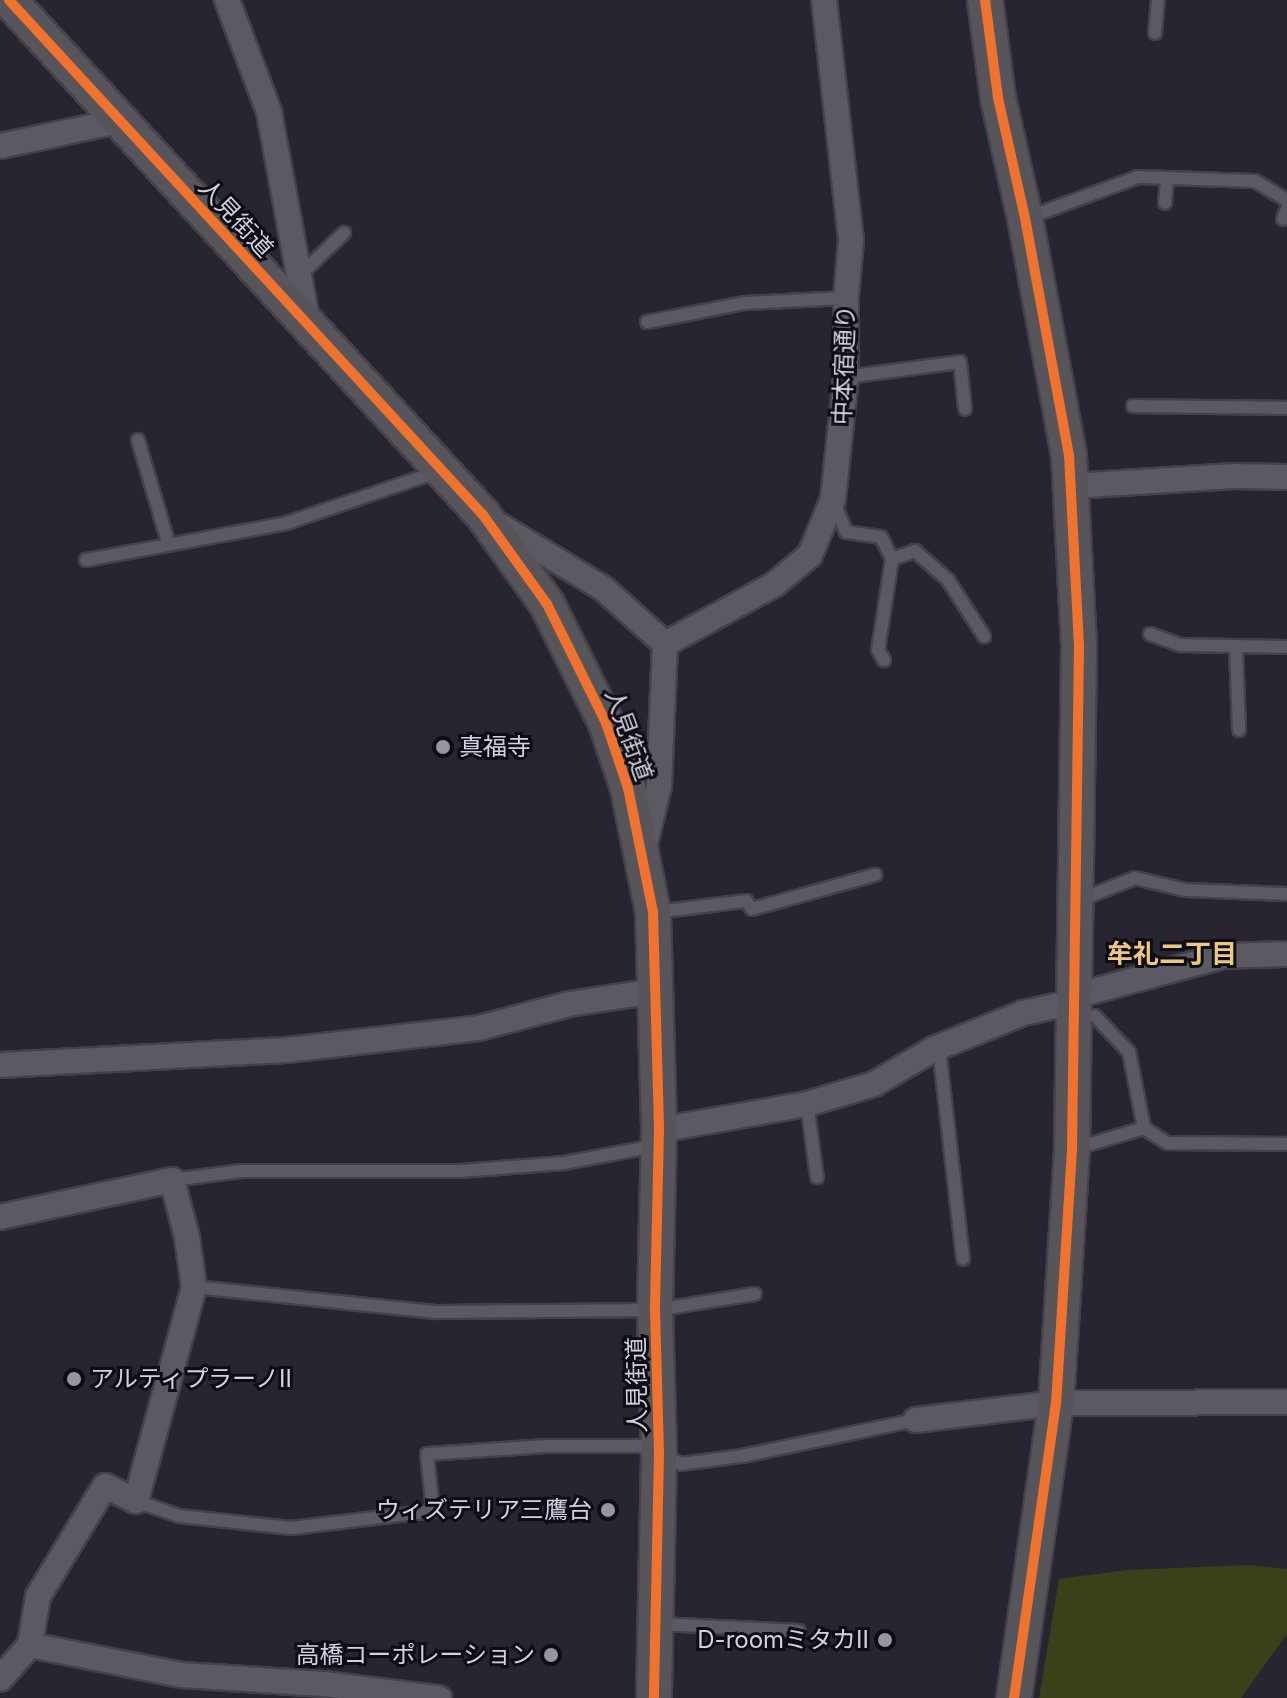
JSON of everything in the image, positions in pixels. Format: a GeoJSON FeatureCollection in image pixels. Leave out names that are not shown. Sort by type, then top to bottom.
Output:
{"type":"FeatureCollection","features":[{"type":"Feature","properties":{"kind":"main road","name":"人見街道"},"geometry":{"type":"LineString","coordinates":[[9,0],[483,515],[522,565],[575,655],[606,723],[643,850],[653,912],[658,1138],[655,1310],[659,1454],[654,1698]]}},
{"type":"Feature","properties":{"kind":"main road"},"geometry":{"type":"LineString","coordinates":[[985,0],[998,98],[1025,218],[1072,486],[1079,647],[1074,902],[1081,1005],[1056,1403],[1014,1698]]}},
{"type":"Feature","properties":{"kind":"street"},"geometry":{"type":"LineString","coordinates":[[227,0],[269,112],[308,325]]}},
{"type":"Feature","properties":{"kind":"street","name":"中本宿通り"},"geometry":{"type":"LineString","coordinates":[[665,644],[775,584],[810,555],[833,499],[846,377],[846,298],[851,240],[824,0]]}},
{"type":"Feature","properties":{"kind":"street"},"geometry":{"type":"LineString","coordinates":[[0,146],[119,121]]}},
{"type":"Feature","properties":{"kind":"street"},"geometry":{"type":"LineString","coordinates":[[1072,486],[1235,476],[1287,477]]}},
{"type":"Feature","properties":{"kind":"street"},"geometry":{"type":"LineString","coordinates":[[483,515],[604,589],[665,644],[659,786],[643,850]]}},
{"type":"Feature","properties":{"kind":"street"},"geometry":{"type":"LineString","coordinates":[[658,1138],[807,1104],[874,1084],[939,1048],[1023,1013],[1081,1005],[1223,956],[1287,954]]}},
{"type":"Feature","properties":{"kind":"street"},"geometry":{"type":"LineString","coordinates":[[0,1065],[287,1050],[450,1032],[479,1028],[569,1004],[656,991]]}},
{"type":"Feature","properties":{"kind":"street"},"geometry":{"type":"LineString","coordinates":[[0,1217],[172,1180],[187,1237],[194,1287],[136,1501],[105,1486],[38,1596],[30,1645],[0,1679]]}},
{"type":"Feature","properties":{"kind":"street"},"geometry":{"type":"LineString","coordinates":[[916,1420],[1056,1403],[1287,1402]]}},
{"type":"Feature","properties":{"kind":"street"},"geometry":{"type":"LineString","coordinates":[[30,1645],[182,1675],[323,1684],[439,1698]]}},
{"type":"Feature","properties":{"kind":"lane"},"geometry":{"type":"LineString","coordinates":[[1155,33],[1158,0]]}},
{"type":"Feature","properties":{"kind":"lane"},"geometry":{"type":"LineString","coordinates":[[1025,218],[1138,177],[1255,181],[1287,200]]}},
{"type":"Feature","properties":{"kind":"lane"},"geometry":{"type":"LineString","coordinates":[[1165,203],[1167,178]]}},
{"type":"Feature","properties":{"kind":"lane"},"geometry":{"type":"LineString","coordinates":[[300,275],[344,233]]}},
{"type":"Feature","properties":{"kind":"lane"},"geometry":{"type":"LineString","coordinates":[[647,322],[745,303],[846,298]]}},
{"type":"Feature","properties":{"kind":"lane"},"geometry":{"type":"LineString","coordinates":[[846,377],[960,362],[965,409]]}},
{"type":"Feature","properties":{"kind":"lane"},"geometry":{"type":"LineString","coordinates":[[1133,406],[1287,408]]}},
{"type":"Feature","properties":{"kind":"lane"},"geometry":{"type":"LineString","coordinates":[[138,440],[169,545]]}},
{"type":"Feature","properties":{"kind":"lane"},"geometry":{"type":"LineString","coordinates":[[86,560],[287,523],[443,470]]}},
{"type":"Feature","properties":{"kind":"lane"},"geometry":{"type":"LineString","coordinates":[[833,499],[846,532],[881,537],[892,559],[878,650],[884,660]]}},
{"type":"Feature","properties":{"kind":"lane"},"geometry":{"type":"LineString","coordinates":[[892,559],[915,551],[948,580],[984,636]]}},
{"type":"Feature","properties":{"kind":"lane"},"geometry":{"type":"LineString","coordinates":[[1150,634],[1181,645],[1287,647]]}},
{"type":"Feature","properties":{"kind":"lane"},"geometry":{"type":"LineString","coordinates":[[1236,647],[1239,730]]}},
{"type":"Feature","properties":{"kind":"lane"},"geometry":{"type":"LineString","coordinates":[[653,912],[746,901],[752,909],[875,875]]}},
{"type":"Feature","properties":{"kind":"lane"},"geometry":{"type":"LineString","coordinates":[[1074,902],[1135,878],[1185,890],[1287,894]]}},
{"type":"Feature","properties":{"kind":"lane"},"geometry":{"type":"LineString","coordinates":[[1081,1005],[1129,1052],[1144,1128],[1167,1143],[1287,1144]]}},
{"type":"Feature","properties":{"kind":"lane"},"geometry":{"type":"LineString","coordinates":[[939,1048],[963,1259]]}},
{"type":"Feature","properties":{"kind":"lane"},"geometry":{"type":"LineString","coordinates":[[807,1104],[817,1177]]}},
{"type":"Feature","properties":{"kind":"lane"},"geometry":{"type":"LineString","coordinates":[[1072,1150],[1144,1128]]}},
{"type":"Feature","properties":{"kind":"lane"},"geometry":{"type":"LineString","coordinates":[[172,1180],[241,1171],[461,1171],[564,1163],[658,1138]]}},
{"type":"Feature","properties":{"kind":"lane"},"geometry":{"type":"LineString","coordinates":[[194,1287],[438,1312],[655,1310],[755,1294]]}},
{"type":"Feature","properties":{"kind":"lane"},"geometry":{"type":"LineString","coordinates":[[136,1501],[179,1516],[291,1528],[433,1511],[427,1454],[641,1446],[681,1464],[742,1456],[916,1420]]}},
{"type":"Feature","properties":{"kind":"lane"},"geometry":{"type":"LineString","coordinates":[[656,1624],[799,1631]]}},
{"type":"Feature","properties":{"kind":"green space"},"geometry":{"type":"Polygon","coordinates":[[[1249,1565],[1287,1569],[1287,1634],[1241,1698],[1039,1698],[1059,1579],[1127,1570],[1249,1565]]]}},
{"type":"Feature","properties":{"kind":"cycle path"},"geometry":{"type":"LineString","coordinates":[[9,0],[483,515],[547,604],[606,723],[628,788],[653,912],[659,1130],[655,1310],[659,1454],[654,1698]]}},
{"type":"Feature","properties":{"kind":"cycle path"},"geometry":{"type":"LineString","coordinates":[[985,0],[998,98],[1025,218],[1069,455],[1079,647],[1072,1150],[1056,1403],[1014,1698]]}},
{"type":"Feature","properties":{"kind":"place","name":"真福寺"},"geometry":{"type":"Point","coordinates":[443,747]}},
{"type":"Feature","properties":{"kind":"place","name":"アルティプラーノⅡ"},"geometry":{"type":"Point","coordinates":[74,1379]}},
{"type":"Feature","properties":{"kind":"place","name":"ウィズテリア三鷹台"},"geometry":{"type":"Point","coordinates":[608,1510]}},
{"type":"Feature","properties":{"kind":"place","name":"D-roomミタカⅡ"},"geometry":{"type":"Point","coordinates":[885,1640]}},
{"type":"Feature","properties":{"kind":"place","name":"高橋コーポレーション"},"geometry":{"type":"Point","coordinates":[551,1655]}},
{"type":"Feature","properties":{"kind":"district","name":"牟礼二丁目"},"geometry":{"type":"Point","coordinates":[1172,954]}}]}
